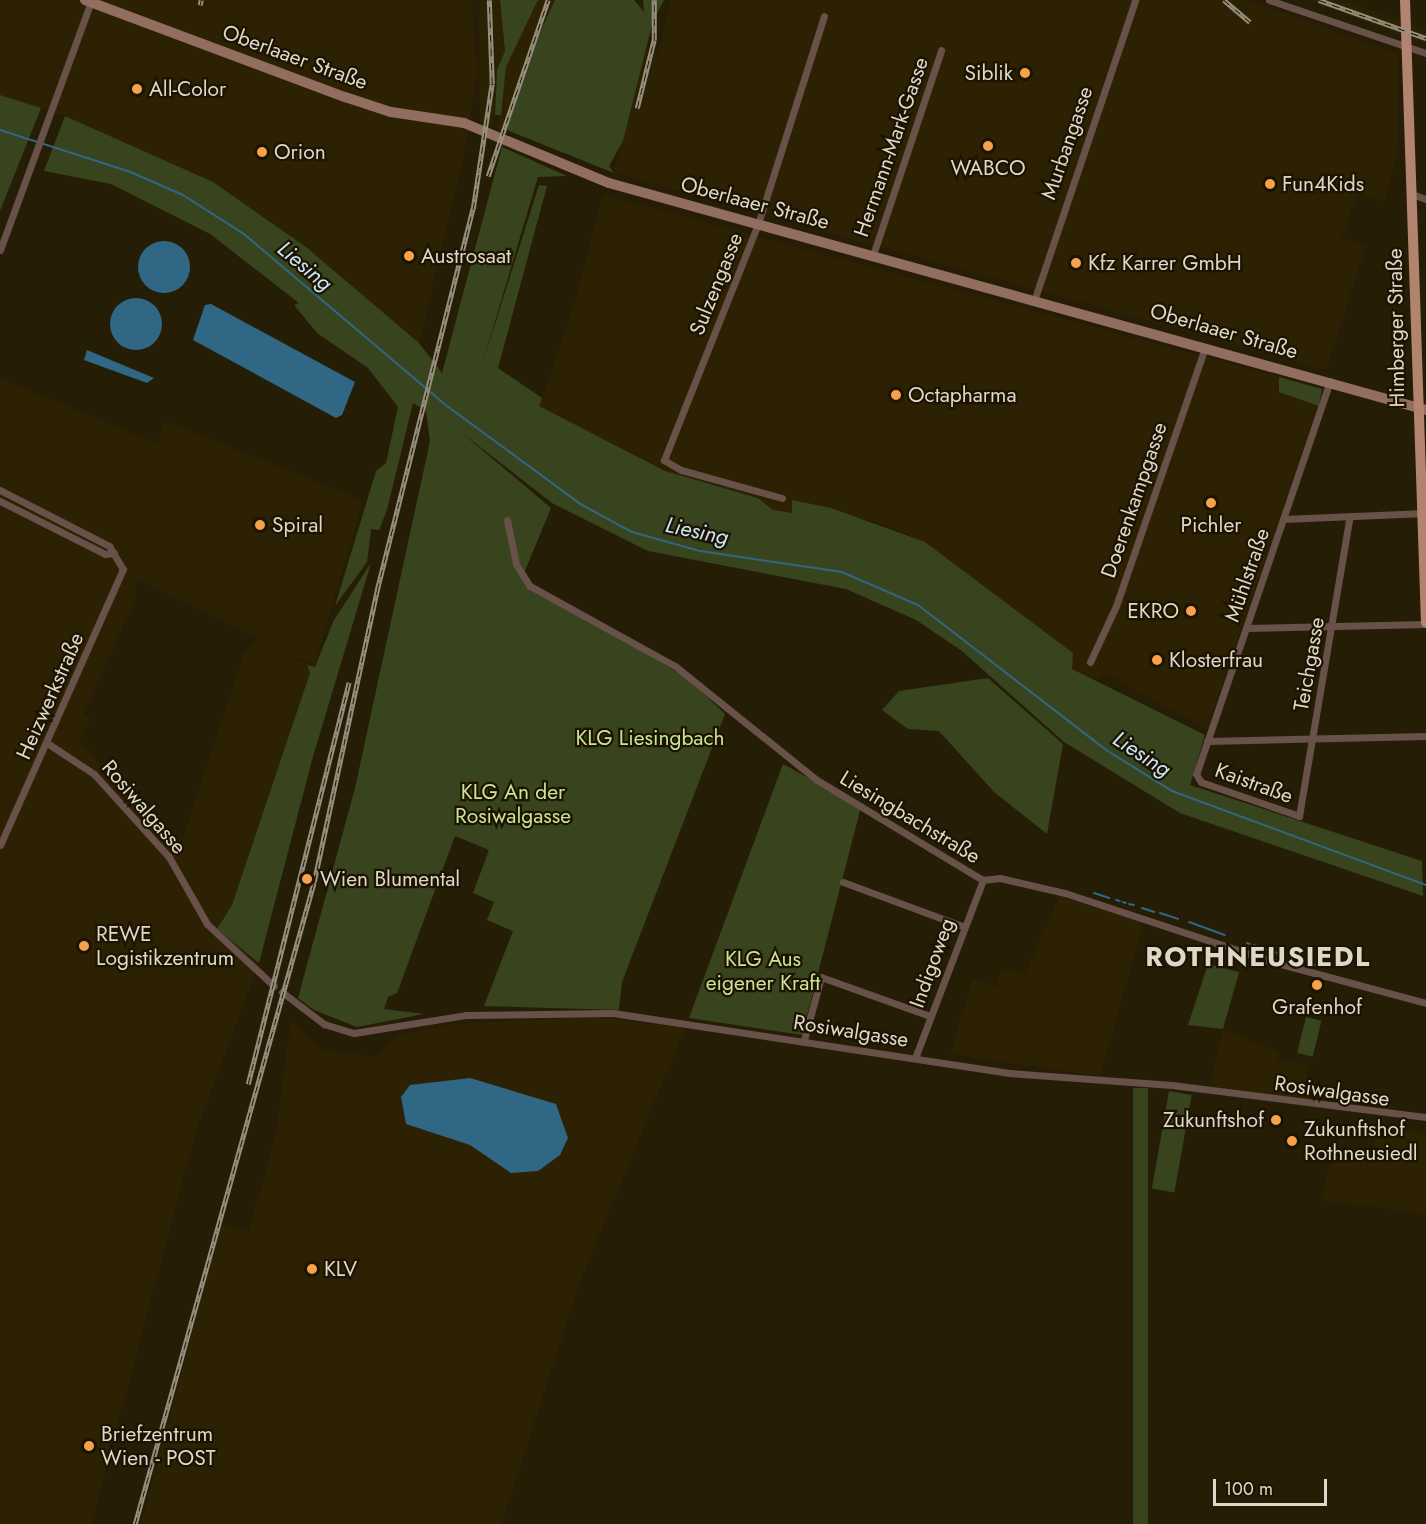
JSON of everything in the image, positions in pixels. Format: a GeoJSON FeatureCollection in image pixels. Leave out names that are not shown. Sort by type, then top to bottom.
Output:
{"type":"FeatureCollection","features":[{"type":"Feature","properties":{"kind":"main road","name":"Himberger Straße"},"geometry":{"type":"LineString","coordinates":[[1405,0],[1415,303],[1421,408],[1426,623]]}},
{"type":"Feature","properties":{"kind":"main road","name":"Oberlaaer Straße"},"geometry":{"type":"LineString","coordinates":[[88,1],[391,112],[464,123],[609,183],[1035,298],[1421,408]]}},
{"type":"Feature","properties":{"kind":"street","name":"Murbangasse"},"geometry":{"type":"LineString","coordinates":[[1035,298],[1135,0]]}},
{"type":"Feature","properties":{"kind":"street"},"geometry":{"type":"LineString","coordinates":[[1269,0],[1394,45],[1426,53]]}},
{"type":"Feature","properties":{"kind":"street"},"geometry":{"type":"LineString","coordinates":[[0,250],[46,128],[88,1]]}},
{"type":"Feature","properties":{"kind":"street","name":"Sulzengasse"},"geometry":{"type":"LineString","coordinates":[[782,498],[681,470],[664,460],[758,224],[824,15]]}},
{"type":"Feature","properties":{"kind":"street","name":"Hermann-Mark-Gasse"},"geometry":{"type":"LineString","coordinates":[[873,255],[941,50]]}},
{"type":"Feature","properties":{"kind":"street"},"geometry":{"type":"LineString","coordinates":[[1412,194],[1426,199]]}},
{"type":"Feature","properties":{"kind":"street"},"geometry":{"type":"LineString","coordinates":[[1415,303],[1426,308]]}},
{"type":"Feature","properties":{"kind":"street","name":"Doerenkampgasse"},"geometry":{"type":"LineString","coordinates":[[1090,662],[1116,606],[1205,347]]}},
{"type":"Feature","properties":{"kind":"street","name":"Mühlstraße"},"geometry":{"type":"LineString","coordinates":[[1198,779],[1207,741],[1330,381]]}},
{"type":"Feature","properties":{"kind":"street"},"geometry":{"type":"LineString","coordinates":[[0,490],[114,553]]}},
{"type":"Feature","properties":{"kind":"street"},"geometry":{"type":"LineString","coordinates":[[0,501],[105,554],[114,553]]}},
{"type":"Feature","properties":{"kind":"street"},"geometry":{"type":"LineString","coordinates":[[1284,519],[1424,513]]}},
{"type":"Feature","properties":{"kind":"street","name":"Teichgasse"},"geometry":{"type":"LineString","coordinates":[[1299,816],[1333,627],[1350,516]]}},
{"type":"Feature","properties":{"kind":"street","name":"Liesingbachstraße"},"geometry":{"type":"LineString","coordinates":[[507,520],[516,564],[530,586],[675,666],[817,780],[983,880],[1000,878],[1071,895],[1388,995],[1426,1004]]}},
{"type":"Feature","properties":{"kind":"street","name":"Heizwerkstraße"},"geometry":{"type":"LineString","coordinates":[[0,845],[121,578],[120,560],[114,553]]}},
{"type":"Feature","properties":{"kind":"street"},"geometry":{"type":"LineString","coordinates":[[1246,628],[1426,623]]}},
{"type":"Feature","properties":{"kind":"street"},"geometry":{"type":"LineString","coordinates":[[1207,741],[1426,736]]}},
{"type":"Feature","properties":{"kind":"street","name":"Rosiwalgasse"},"geometry":{"type":"LineString","coordinates":[[47,743],[94,774],[169,857],[207,924],[274,986]]}},
{"type":"Feature","properties":{"kind":"street","name":"Kaistraße"},"geometry":{"type":"LineString","coordinates":[[1198,779],[1299,816]]}},
{"type":"Feature","properties":{"kind":"street","name":"Indigoweg"},"geometry":{"type":"LineString","coordinates":[[915,1058],[962,926],[983,880]]}},
{"type":"Feature","properties":{"kind":"street"},"geometry":{"type":"LineString","coordinates":[[843,882],[962,926]]}},
{"type":"Feature","properties":{"kind":"street"},"geometry":{"type":"LineString","coordinates":[[804,1040],[821,977],[930,1016]]}},
{"type":"Feature","properties":{"kind":"street","name":"Rosiwalgasse"},"geometry":{"type":"LineString","coordinates":[[282,992],[324,1024],[354,1033],[453,1016],[585,1011],[804,1040],[1046,1078],[1172,1085],[1426,1117]]}},
{"type":"Feature","properties":{"kind":"shaded area"},"geometry":{"type":"Polygon","coordinates":[[[0,0],[471,0],[477,73],[463,159],[419,343],[306,247],[213,182],[65,116],[0,95],[0,0]]]}},
{"type":"Feature","properties":{"kind":"shaded area"},"geometry":{"type":"Polygon","coordinates":[[[479,0],[500,0],[502,14],[505,51],[497,70],[493,126],[480,122],[479,0]]]}},
{"type":"Feature","properties":{"kind":"shaded area"},"geometry":{"type":"Polygon","coordinates":[[[538,0],[555,0],[506,131],[498,128],[506,67],[538,0]]]}},
{"type":"Feature","properties":{"kind":"shaded area"},"geometry":{"type":"Polygon","coordinates":[[[671,0],[1245,0],[1398,53],[1397,156],[1384,201],[1357,193],[1342,238],[1366,246],[1326,370],[614,173],[646,51],[658,52],[671,0]]]}},
{"type":"Feature","properties":{"kind":"shaded area"},"geometry":{"type":"Polygon","coordinates":[[[1306,0],[1343,0],[1426,30],[1426,44],[1306,0]]]}},
{"type":"Feature","properties":{"kind":"shaded area"},"geometry":{"type":"Polygon","coordinates":[[[603,195],[1284,378],[1280,392],[1318,405],[1207,729],[1103,672],[1101,678],[1092,679],[1072,669],[1073,653],[925,542],[886,525],[792,500],[792,513],[773,510],[758,498],[665,471],[539,406],[573,308],[603,195]]]}},
{"type":"Feature","properties":{"kind":"shaded area"},"geometry":{"type":"Polygon","coordinates":[[[0,378],[156,443],[165,421],[363,500],[314,666],[259,639],[307,665],[310,673],[232,905],[217,928],[259,963],[196,1131],[91,1524],[0,1524],[0,378]],[[135,578],[136,598],[83,714],[90,718],[80,741],[177,857],[244,652],[258,639],[135,578]]]}},
{"type":"Feature","properties":{"kind":"shaded area"},"geometry":{"type":"Polygon","coordinates":[[[1059,896],[1144,922],[1100,1076],[950,1054],[973,980],[996,987],[1002,968],[1025,974],[1059,896]]]}},
{"type":"Feature","properties":{"kind":"shaded area"},"geometry":{"type":"Polygon","coordinates":[[[592,1017],[685,1028],[582,1277],[501,1524],[141,1524],[221,1226],[249,1231],[275,1138],[291,1020],[320,1050],[378,1057],[398,1035],[453,1024],[592,1017]]]}},
{"type":"Feature","properties":{"kind":"shaded area"},"geometry":{"type":"Polygon","coordinates":[[[1223,1029],[1279,1052],[1277,1060],[1308,1064],[1306,1082],[1313,1083],[1309,1100],[1210,1086],[1223,1029]]]}},
{"type":"Feature","properties":{"kind":"shaded area"},"geometry":{"type":"Polygon","coordinates":[[[1376,1127],[1426,1133],[1426,1214],[1322,1200],[1331,1156],[1373,1162],[1376,1127]]]}},
{"type":"Feature","properties":{"kind":"green space"},"geometry":{"type":"Polygon","coordinates":[[[500,0],[538,0],[506,67],[501,115],[495,115],[497,70],[505,51],[500,0]]]}},
{"type":"Feature","properties":{"kind":"green space"},"geometry":{"type":"Polygon","coordinates":[[[555,0],[634,0],[644,12],[643,0],[664,0],[653,21],[623,141],[609,166],[614,173],[507,130],[531,52],[555,0]]]}},
{"type":"Feature","properties":{"kind":"green space"},"geometry":{"type":"Polygon","coordinates":[[[0,95],[41,108],[0,211],[0,95]]]}},
{"type":"Feature","properties":{"kind":"green space"},"geometry":{"type":"Polygon","coordinates":[[[65,116],[213,182],[306,247],[419,343],[442,373],[502,147],[567,176],[538,177],[482,365],[539,185],[547,186],[498,368],[542,398],[539,406],[665,471],[758,498],[773,510],[792,513],[792,500],[831,508],[925,542],[1073,653],[1072,669],[1205,735],[1190,785],[1422,861],[1423,896],[1180,813],[1064,742],[962,651],[916,620],[846,589],[648,551],[552,503],[461,432],[551,508],[522,578],[688,679],[725,714],[622,982],[619,1010],[484,1006],[513,931],[487,920],[494,902],[473,893],[489,850],[455,836],[397,993],[388,997],[384,1009],[424,1014],[357,1027],[314,1010],[298,998],[355,788],[430,441],[426,411],[413,403],[387,510],[379,530],[371,529],[367,562],[335,606],[376,471],[386,463],[398,407],[368,368],[317,333],[294,305],[299,303],[210,234],[111,184],[44,171],[65,116]]]}},
{"type":"Feature","properties":{"kind":"green space"},"geometry":{"type":"Polygon","coordinates":[[[1279,377],[1322,389],[1319,406],[1279,392],[1279,377]]]}},
{"type":"Feature","properties":{"kind":"green space"},"geometry":{"type":"Polygon","coordinates":[[[371,563],[312,760],[259,963],[217,929],[232,905],[310,673],[307,665],[315,667],[334,620],[371,563]]]}},
{"type":"Feature","properties":{"kind":"green space"},"geometry":{"type":"Polygon","coordinates":[[[988,678],[1063,744],[1047,834],[994,792],[939,731],[908,729],[882,710],[899,691],[988,678]]]}},
{"type":"Feature","properties":{"kind":"green space","name":"KLG Aus eigener Kraft"},"geometry":{"type":"Polygon","coordinates":[[[783,764],[861,807],[802,1035],[689,1018],[783,764]]]}},
{"type":"Feature","properties":{"kind":"green space"},"geometry":{"type":"Polygon","coordinates":[[[1208,964],[1239,972],[1223,1029],[1188,1025],[1208,964]]]}},
{"type":"Feature","properties":{"kind":"green space"},"geometry":{"type":"Polygon","coordinates":[[[1306,1017],[1322,1021],[1313,1057],[1297,1053],[1306,1017]]]}},
{"type":"Feature","properties":{"kind":"green space"},"geometry":{"type":"Polygon","coordinates":[[[1133,1088],[1148,1088],[1148,1524],[1133,1524],[1133,1088]]]}},
{"type":"Feature","properties":{"kind":"green space"},"geometry":{"type":"Polygon","coordinates":[[[1169,1091],[1192,1095],[1174,1192],[1152,1188],[1169,1091]]]}},
{"type":"Feature","properties":{"kind":"water"},"geometry":{"type":"Polygon","coordinates":[[[159,241],[169,241],[183,248],[190,267],[183,286],[169,293],[159,293],[149,289],[142,282],[138,272],[138,262],[142,252],[149,245],[159,241]]]}},
{"type":"Feature","properties":{"kind":"water"},"geometry":{"type":"Polygon","coordinates":[[[131,298],[141,298],[155,305],[162,324],[155,343],[141,350],[131,350],[121,346],[114,339],[110,329],[110,319],[114,309],[121,302],[131,298]]]}},
{"type":"Feature","properties":{"kind":"water"},"geometry":{"type":"Polygon","coordinates":[[[211,304],[355,382],[342,415],[336,418],[193,340],[205,305],[211,304]]]}},
{"type":"Feature","properties":{"kind":"water"},"geometry":{"type":"Polygon","coordinates":[[[87,350],[154,378],[147,383],[84,360],[87,350]]]}},
{"type":"Feature","properties":{"kind":"water"},"geometry":{"type":"Polygon","coordinates":[[[470,1078],[556,1104],[568,1138],[560,1155],[538,1171],[511,1173],[470,1145],[406,1124],[401,1097],[410,1085],[470,1078]]]}},
{"type":"Feature","properties":{"kind":"waterway","name":"Liesing"},"geometry":{"type":"LineString","coordinates":[[0,130],[128,171],[183,195],[244,234],[443,403],[582,505],[632,532],[700,551],[842,572],[918,605],[1106,750],[1172,791],[1426,885]]}},
{"type":"Feature","properties":{"kind":"waterway"},"geometry":{"type":"LineString","coordinates":[[1094,893],[1109,898]]}},
{"type":"Feature","properties":{"kind":"waterway"},"geometry":{"type":"LineString","coordinates":[[1116,900],[1120,901]]}},
{"type":"Feature","properties":{"kind":"waterway"},"geometry":{"type":"LineString","coordinates":[[1129,904],[1134,905]]}},
{"type":"Feature","properties":{"kind":"waterway"},"geometry":{"type":"LineString","coordinates":[[1142,908],[1154,912]]}},
{"type":"Feature","properties":{"kind":"waterway"},"geometry":{"type":"LineString","coordinates":[[1160,913],[1178,919]]}},
{"type":"Feature","properties":{"kind":"waterway"},"geometry":{"type":"LineString","coordinates":[[1189,922],[1225,935]]}},
{"type":"Feature","properties":{"kind":"waterway"},"geometry":{"type":"LineString","coordinates":[[1254,945],[1258,947]]}},
{"type":"Feature","properties":{"kind":"waterway"},"geometry":{"type":"LineString","coordinates":[[1261,948],[1284,955]]}},
{"type":"Feature","properties":{"kind":"waterway"},"geometry":{"type":"LineString","coordinates":[[1291,957],[1298,960]]}},
{"type":"Feature","properties":{"kind":"waterway"},"geometry":{"type":"LineString","coordinates":[[1310,964],[1315,965]]}},
{"type":"Feature","properties":{"kind":"railway"},"geometry":{"type":"LineString","coordinates":[[200,5],[201,0]]}},
{"type":"Feature","properties":{"kind":"railway"},"geometry":{"type":"LineString","coordinates":[[135,1524],[314,882],[377,590],[473,209],[492,84],[489,0]]}},
{"type":"Feature","properties":{"kind":"railway"},"geometry":{"type":"LineString","coordinates":[[488,176],[548,0]]}},
{"type":"Feature","properties":{"kind":"railway"},"geometry":{"type":"LineString","coordinates":[[637,108],[654,40],[654,0]]}},
{"type":"Feature","properties":{"kind":"railway"},"geometry":{"type":"LineString","coordinates":[[1224,0],[1250,22]]}},
{"type":"Feature","properties":{"kind":"railway"},"geometry":{"type":"LineString","coordinates":[[1319,0],[1426,38]]}},
{"type":"Feature","properties":{"kind":"railway"},"geometry":{"type":"LineString","coordinates":[[248,1084],[349,682]]}},
{"type":"Feature","properties":{"kind":"place","name":"Siblik"},"geometry":{"type":"Point","coordinates":[1025,73]}},
{"type":"Feature","properties":{"kind":"place","name":"All-Color"},"geometry":{"type":"Point","coordinates":[137,89]}},
{"type":"Feature","properties":{"kind":"place","name":"WABCO"},"geometry":{"type":"Point","coordinates":[988,146]}},
{"type":"Feature","properties":{"kind":"place","name":"Orion"},"geometry":{"type":"Point","coordinates":[262,152]}},
{"type":"Feature","properties":{"kind":"place","name":"Fun4Kids"},"geometry":{"type":"Point","coordinates":[1270,184]}},
{"type":"Feature","properties":{"kind":"place","name":"Austrosaat"},"geometry":{"type":"Point","coordinates":[409,256]}},
{"type":"Feature","properties":{"kind":"place","name":"Kfz Karrer GmbH"},"geometry":{"type":"Point","coordinates":[1076,263]}},
{"type":"Feature","properties":{"kind":"place","name":"Octapharma"},"geometry":{"type":"Point","coordinates":[896,395]}},
{"type":"Feature","properties":{"kind":"place","name":"Pichler"},"geometry":{"type":"Point","coordinates":[1211,503]}},
{"type":"Feature","properties":{"kind":"place","name":"Spiral"},"geometry":{"type":"Point","coordinates":[260,525]}},
{"type":"Feature","properties":{"kind":"place","name":"EKRO"},"geometry":{"type":"Point","coordinates":[1191,611]}},
{"type":"Feature","properties":{"kind":"place","name":"Klosterfrau"},"geometry":{"type":"Point","coordinates":[1157,660]}},
{"type":"Feature","properties":{"kind":"place","name":"Wien Blumental"},"geometry":{"type":"Point","coordinates":[307,879]}},
{"type":"Feature","properties":{"kind":"place","name":"REWE Logistikzentrum"},"geometry":{"type":"Point","coordinates":[84,946]}},
{"type":"Feature","properties":{"kind":"place","name":"Grafenhof"},"geometry":{"type":"Point","coordinates":[1317,985]}},
{"type":"Feature","properties":{"kind":"place","name":"Zukunftshof"},"geometry":{"type":"Point","coordinates":[1276,1120]}},
{"type":"Feature","properties":{"kind":"place","name":"Zukunftshof Rothneusiedl"},"geometry":{"type":"Point","coordinates":[1292,1141]}},
{"type":"Feature","properties":{"kind":"place","name":"KLV"},"geometry":{"type":"Point","coordinates":[312,1269]}},
{"type":"Feature","properties":{"kind":"place","name":"Briefzentrum Wien - POST"},"geometry":{"type":"Point","coordinates":[89,1446]}},
{"type":"Feature","properties":{"kind":"district","name":"ROTHNEUSIEDL"},"geometry":{"type":"Point","coordinates":[1258,957]}},
{"type":"Feature","properties":{"kind":"park label","name":"KLG Liesingbach"},"geometry":{"type":"Point","coordinates":[650,738]}},
{"type":"Feature","properties":{"kind":"park label","name":"KLG An der Rosiwalgasse"},"geometry":{"type":"Point","coordinates":[513,804]}}]}
